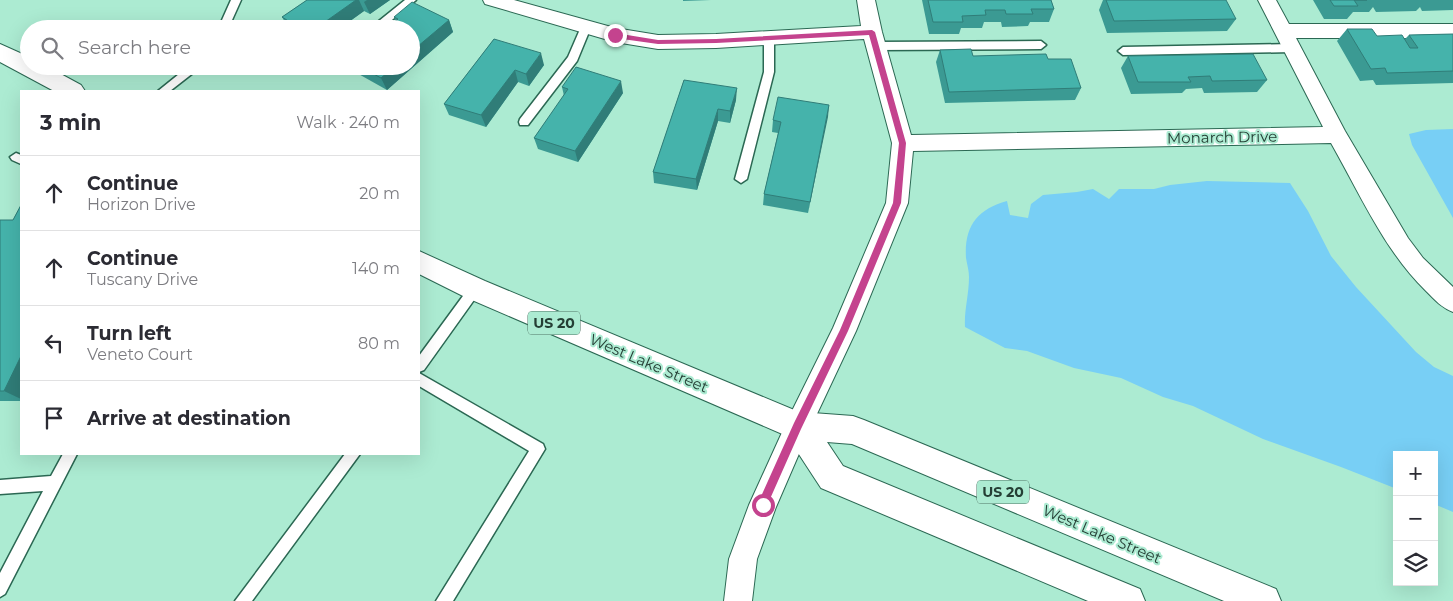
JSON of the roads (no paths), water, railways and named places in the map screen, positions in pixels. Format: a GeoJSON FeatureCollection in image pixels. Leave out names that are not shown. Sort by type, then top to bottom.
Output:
{"type":"FeatureCollection","features":[{"type":"Feature","properties":{"kind":"highway"},"geometry":{"type":"LineString","coordinates":[[0,52],[20,63]]}},
{"type":"Feature","properties":{"kind":"highway"},"geometry":{"type":"LineString","coordinates":[[43,75],[71,90]]}},
{"type":"Feature","properties":{"kind":"highway","name":"West Lake Street"},"geometry":{"type":"LineString","coordinates":[[420,262],[475,289],[798,426],[853,430],[1264,601]]}},
{"type":"Feature","properties":{"kind":"highway"},"geometry":{"type":"LineString","coordinates":[[798,426],[832,477],[1128,601]]}},
{"type":"Feature","properties":{"kind":"street"},"geometry":{"type":"LineString","coordinates":[[492,0],[530,5],[586,27],[615,35],[658,42],[769,38],[874,39]]}},
{"type":"Feature","properties":{"kind":"street"},"geometry":{"type":"LineString","coordinates":[[738,601],[743,559],[763,505],[798,426],[844,331],[897,203],[903,143],[874,39],[866,0]]}},
{"type":"Feature","properties":{"kind":"street"},"geometry":{"type":"LineString","coordinates":[[1267,0],[1337,135],[1400,245],[1415,265],[1453,302]]}},
{"type":"Feature","properties":{"kind":"street"},"geometry":{"type":"LineString","coordinates":[[1287,39],[1453,32]]}},
{"type":"Feature","properties":{"kind":"street","name":"Monarch Drive"},"geometry":{"type":"LineString","coordinates":[[903,143],[1337,135]]}},
{"type":"Feature","properties":{"kind":"lane"},"geometry":{"type":"LineString","coordinates":[[227,20],[236,0]]}},
{"type":"Feature","properties":{"kind":"lane"},"geometry":{"type":"LineString","coordinates":[[385,20],[411,0]]}},
{"type":"Feature","properties":{"kind":"lane"},"geometry":{"type":"LineString","coordinates":[[524,122],[573,58],[586,27]]}},
{"type":"Feature","properties":{"kind":"lane"},"geometry":{"type":"LineString","coordinates":[[741,179],[769,72],[769,38]]}},
{"type":"Feature","properties":{"kind":"lane"},"geometry":{"type":"LineString","coordinates":[[874,39],[1041,44]]}},
{"type":"Feature","properties":{"kind":"lane"},"geometry":{"type":"LineString","coordinates":[[1124,51],[1287,39]]}},
{"type":"Feature","properties":{"kind":"lane"},"geometry":{"type":"LineString","coordinates":[[164,90],[185,75]]}},
{"type":"Feature","properties":{"kind":"lane"},"geometry":{"type":"LineString","coordinates":[[420,365],[475,289]]}},
{"type":"Feature","properties":{"kind":"lane"},"geometry":{"type":"LineString","coordinates":[[420,380],[538,449],[444,601]]}},
{"type":"Feature","properties":{"kind":"lane"},"geometry":{"type":"LineString","coordinates":[[1,585],[69,455]]}},
{"type":"Feature","properties":{"kind":"lane"},"geometry":{"type":"LineString","coordinates":[[243,601],[352,455]]}},
{"type":"Feature","properties":{"kind":"lane"},"geometry":{"type":"LineString","coordinates":[[0,486],[55,483]]}},
{"type":"Feature","properties":{"kind":"water"},"geometry":{"type":"Polygon","coordinates":[[[1453,129],[1453,218],[1412,145],[1409,134],[1426,130],[1453,129]]]}},
{"type":"Feature","properties":{"kind":"water"},"geometry":{"type":"Polygon","coordinates":[[[1207,181],[1290,183],[1308,211],[1331,256],[1356,287],[1416,352],[1434,367],[1453,376],[1453,512],[1438,506],[1438,451],[1393,451],[1393,487],[1263,439],[1193,406],[1163,397],[1121,378],[1074,368],[1027,351],[1005,348],[965,327],[969,277],[966,258],[967,237],[970,228],[980,214],[997,204],[1007,201],[1010,215],[1028,218],[1031,204],[1043,195],[1093,189],[1109,199],[1119,189],[1154,189],[1170,185],[1207,181]]]}}]}
